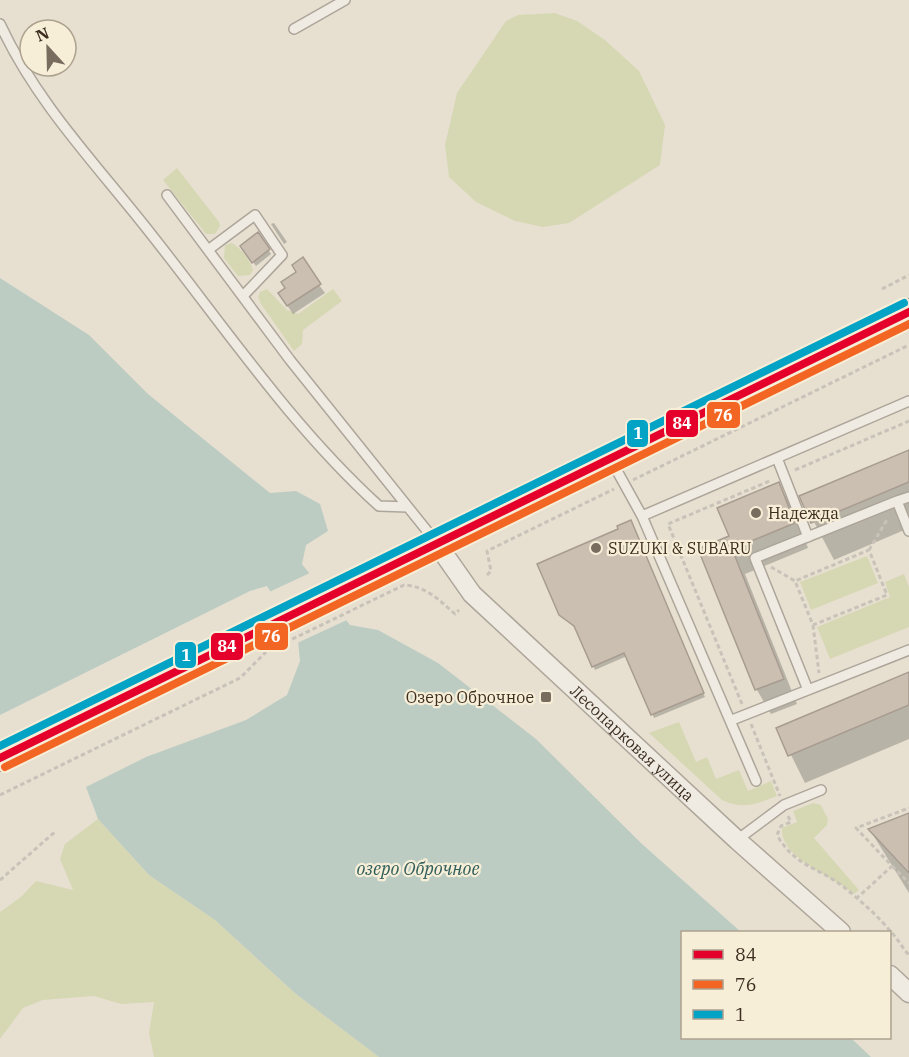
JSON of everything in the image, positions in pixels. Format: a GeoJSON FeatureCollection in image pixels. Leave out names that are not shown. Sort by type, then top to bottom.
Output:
{"type":"FeatureCollection","features":[{"type":"Feature","properties":{"kind":"main road"},"geometry":{"type":"LineString","coordinates":[[11,753],[257,644],[364,579],[909,312]]}},
{"type":"Feature","properties":{"kind":"street","name":"Лесопарковая улица"},"geometry":{"type":"LineString","coordinates":[[437,544],[472,594],[737,840],[839,931]]}},
{"type":"Feature","properties":{"kind":"street"},"geometry":{"type":"LineString","coordinates":[[891,976],[909,993]]}},
{"type":"Feature","properties":{"kind":"lane"},"geometry":{"type":"LineString","coordinates":[[294,29],[345,0]]}},
{"type":"Feature","properties":{"kind":"lane"},"geometry":{"type":"LineString","coordinates":[[0,24],[15,57],[56,119],[150,232],[315,440],[379,506],[408,507]]}},
{"type":"Feature","properties":{"kind":"lane"},"geometry":{"type":"LineString","coordinates":[[167,195],[290,360],[437,544]]}},
{"type":"Feature","properties":{"kind":"lane"},"geometry":{"type":"LineString","coordinates":[[208,250],[255,215],[282,255],[243,296]]}},
{"type":"Feature","properties":{"kind":"lane"},"geometry":{"type":"LineString","coordinates":[[642,516],[909,401]]}},
{"type":"Feature","properties":{"kind":"lane"},"geometry":{"type":"LineString","coordinates":[[609,458],[626,484],[642,516],[732,720],[756,782]]}},
{"type":"Feature","properties":{"kind":"lane"},"geometry":{"type":"LineString","coordinates":[[777,458],[808,537]]}},
{"type":"Feature","properties":{"kind":"lane"},"geometry":{"type":"LineString","coordinates":[[808,690],[755,558],[909,497]]}},
{"type":"Feature","properties":{"kind":"lane"},"geometry":{"type":"LineString","coordinates":[[897,501],[909,531]]}},
{"type":"Feature","properties":{"kind":"lane"},"geometry":{"type":"LineString","coordinates":[[732,720],[909,650]]}},
{"type":"Feature","properties":{"kind":"lane"},"geometry":{"type":"LineString","coordinates":[[737,840],[784,805],[821,790]]}},
{"type":"Feature","properties":{"kind":"path"},"geometry":{"type":"LineString","coordinates":[[882,289],[909,275]]}},
{"type":"Feature","properties":{"kind":"path"},"geometry":{"type":"LineString","coordinates":[[487,575],[491,571],[487,551],[909,345]]}},
{"type":"Feature","properties":{"kind":"path"},"geometry":{"type":"LineString","coordinates":[[795,580],[869,550],[897,501]]}},
{"type":"Feature","properties":{"kind":"path"},"geometry":{"type":"LineString","coordinates":[[813,625],[887,594],[869,550]]}},
{"type":"Feature","properties":{"kind":"path"},"geometry":{"type":"LineString","coordinates":[[755,558],[795,580],[813,625],[818,670],[824,684]]}},
{"type":"Feature","properties":{"kind":"path"},"geometry":{"type":"LineString","coordinates":[[0,795],[240,678],[257,644],[369,604],[404,585],[417,586],[430,592],[455,614],[459,610]]}},
{"type":"Feature","properties":{"kind":"path"},"geometry":{"type":"LineString","coordinates":[[909,808],[856,828],[909,883]]}},
{"type":"Feature","properties":{"kind":"path"},"geometry":{"type":"LineString","coordinates":[[0,880],[56,831]]}},
{"type":"Feature","properties":{"kind":"path"},"geometry":{"type":"LineString","coordinates":[[784,848],[801,864],[843,887],[890,931]]}},
{"type":"Feature","properties":{"kind":"path"},"geometry":{"type":"LineString","coordinates":[[856,899],[892,866]]}},
{"type":"Feature","properties":{"kind":"path"},"geometry":{"type":"LineString","coordinates":[[891,932],[909,955]]}},
{"type":"Feature","properties":{"kind":"green space"},"geometry":{"type":"Polygon","coordinates":[[[555,13],[577,21],[605,40],[639,71],[665,125],[660,165],[569,223],[543,227],[515,221],[476,202],[449,177],[445,145],[457,93],[506,21],[518,15],[555,13]]]}},
{"type":"Feature","properties":{"kind":"green space"},"geometry":{"type":"Polygon","coordinates":[[[177,168],[219,222],[220,226],[215,234],[206,234],[163,180],[177,168]]]}},
{"type":"Feature","properties":{"kind":"green space"},"geometry":{"type":"Polygon","coordinates":[[[232,243],[250,262],[253,270],[250,275],[238,276],[224,258],[225,245],[232,243]]]}},
{"type":"Feature","properties":{"kind":"green space"},"geometry":{"type":"Polygon","coordinates":[[[267,289],[287,310],[298,314],[333,289],[342,301],[303,330],[302,344],[294,351],[261,304],[258,297],[260,292],[267,289]]]}},
{"type":"Feature","properties":{"kind":"green space"},"geometry":{"type":"Polygon","coordinates":[[[867,556],[878,583],[811,610],[800,582],[867,556]]]}},
{"type":"Feature","properties":{"kind":"green space"},"geometry":{"type":"Polygon","coordinates":[[[904,574],[909,587],[909,627],[830,659],[817,627],[890,597],[885,582],[904,574]]]}},
{"type":"Feature","properties":{"kind":"green space"},"geometry":{"type":"Polygon","coordinates":[[[679,722],[696,762],[707,757],[716,779],[739,770],[748,791],[771,781],[777,796],[743,805],[722,800],[649,733],[679,722]]]}},
{"type":"Feature","properties":{"kind":"green space"},"geometry":{"type":"Polygon","coordinates":[[[813,803],[821,805],[828,819],[827,825],[814,838],[859,890],[854,894],[799,858],[784,839],[782,828],[797,822],[793,811],[813,803]]]}},
{"type":"Feature","properties":{"kind":"green space"},"geometry":{"type":"Polygon","coordinates":[[[98,819],[149,875],[215,920],[296,994],[379,1057],[154,1057],[149,1033],[154,1002],[121,1004],[94,996],[43,1000],[23,1008],[0,1039],[0,912],[21,897],[36,881],[73,890],[60,859],[65,844],[98,819]]]}},
{"type":"Feature","properties":{"kind":"water","name":"озеро Оброчное"},"geometry":{"type":"Polygon","coordinates":[[[0,278],[89,335],[148,394],[270,493],[296,491],[320,504],[328,531],[306,545],[302,564],[350,625],[378,630],[438,663],[536,739],[642,844],[740,931],[681,931],[681,1039],[852,1039],[871,1057],[379,1057],[296,994],[215,920],[149,875],[98,819],[86,787],[146,757],[246,720],[287,695],[300,661],[298,640],[267,586],[250,591],[0,715],[0,278]]]}},
{"type":"Feature","properties":{"kind":"pier"},"geometry":{"type":"Polygon","coordinates":[[[312,572],[349,619],[295,644],[267,593],[312,572]]]}},
{"type":"Feature","properties":{"kind":"building"},"geometry":{"type":"Polygon","coordinates":[[[258,232],[270,249],[252,263],[240,246],[258,232]]]}},
{"type":"Feature","properties":{"kind":"building"},"geometry":{"type":"Polygon","coordinates":[[[303,257],[321,284],[287,306],[278,293],[285,288],[281,282],[296,272],[292,265],[303,257]]]}},
{"type":"Feature","properties":{"kind":"building"},"geometry":{"type":"Polygon","coordinates":[[[909,450],[909,482],[811,523],[799,496],[909,450]]]}},
{"type":"Feature","properties":{"kind":"building"},"geometry":{"type":"Polygon","coordinates":[[[779,482],[795,523],[732,549],[784,679],[755,690],[698,549],[729,536],[717,508],[779,482]]]}},
{"type":"Feature","properties":{"kind":"building"},"geometry":{"type":"Polygon","coordinates":[[[631,520],[704,693],[651,715],[624,653],[592,667],[574,626],[559,615],[537,564],[618,529],[617,526],[631,520]]]}},
{"type":"Feature","properties":{"kind":"building"},"geometry":{"type":"Polygon","coordinates":[[[909,672],[909,705],[788,756],[776,728],[909,672]]]}},
{"type":"Feature","properties":{"kind":"building"},"geometry":{"type":"Polygon","coordinates":[[[909,813],[909,873],[868,829],[909,813]]]}},
{"type":"Feature","properties":{"kind":"transit line","name":"1"},"geometry":{"type":"LineString","coordinates":[[0,746],[904,303]]}},
{"type":"Feature","properties":{"kind":"transit line","name":"84"},"geometry":{"type":"LineString","coordinates":[[0,758],[909,312]]}},
{"type":"Feature","properties":{"kind":"transit line","name":"76"},"geometry":{"type":"LineString","coordinates":[[5,767],[909,324]]}},
{"type":"Feature","properties":{"kind":"place","name":"Надежда"},"geometry":{"type":"Point","coordinates":[756,513]}},
{"type":"Feature","properties":{"kind":"place","name":"SUZUKI & SUBARU"},"geometry":{"type":"Point","coordinates":[596,548]}},
{"type":"Feature","properties":{"kind":"place","name":"Озеро Оброчное"},"geometry":{"type":"Point","coordinates":[546,697]}}]}
